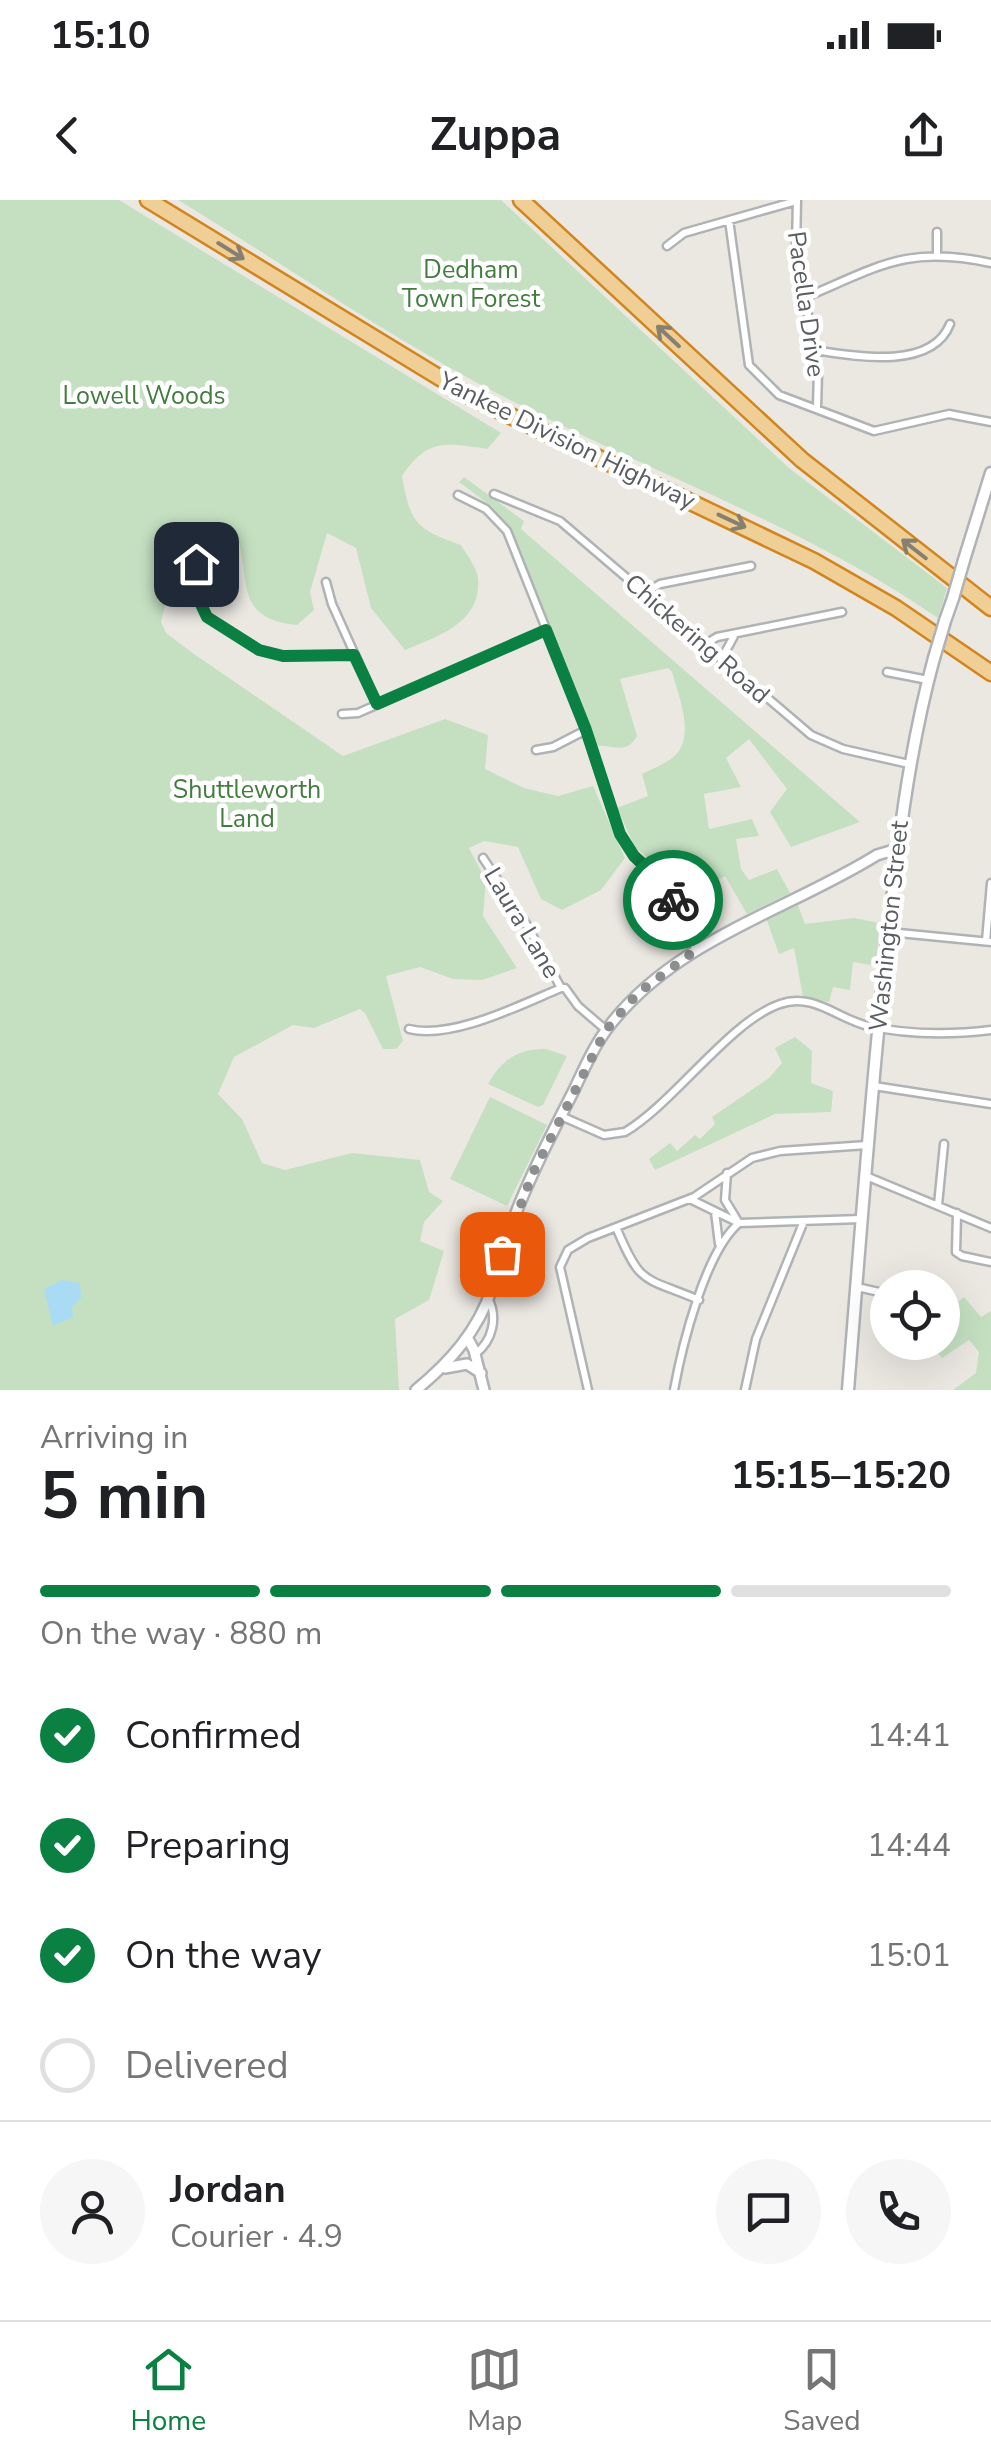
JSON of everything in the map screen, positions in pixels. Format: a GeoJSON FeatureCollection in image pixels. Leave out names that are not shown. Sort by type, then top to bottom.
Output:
{"type":"FeatureCollection","features":[{"type":"Feature","properties":{"kind":"highway","name":"Yankee Division Highway"},"geometry":{"type":"LineString","coordinates":[[148,200],[473,398],[806,556],[879,597],[991,673]]}},
{"type":"Feature","properties":{"kind":"highway"},"geometry":{"type":"LineString","coordinates":[[521,200],[794,453],[991,608]]}},
{"type":"Feature","properties":{"kind":"highway"},"geometry":{"type":"LineString","coordinates":[[948,576],[991,597]]}},
{"type":"Feature","properties":{"kind":"highway"},"geometry":{"type":"LineString","coordinates":[[963,652],[991,683]]}},
{"type":"Feature","properties":{"kind":"main road","name":"Washington Street"},"geometry":{"type":"LineString","coordinates":[[848,1390],[878,1027],[909,764],[934,658],[991,473]]}},
{"type":"Feature","properties":{"kind":"street"},"geometry":{"type":"LineString","coordinates":[[667,246],[684,233],[798,200]]}},
{"type":"Feature","properties":{"kind":"street","name":"Pacella Drive"},"geometry":{"type":"LineString","coordinates":[[798,200],[796,248],[815,350],[817,408]]}},
{"type":"Feature","properties":{"kind":"street"},"geometry":{"type":"LineString","coordinates":[[730,220],[750,364],[779,395],[874,430],[934,415],[991,422]]}},
{"type":"Feature","properties":{"kind":"street"},"geometry":{"type":"LineString","coordinates":[[937,232],[938,256]]}},
{"type":"Feature","properties":{"kind":"street"},"geometry":{"type":"LineString","coordinates":[[806,297],[884,262],[955,255],[991,263]]}},
{"type":"Feature","properties":{"kind":"street"},"geometry":{"type":"LineString","coordinates":[[815,350],[872,358],[906,356],[940,340],[950,324]]}},
{"type":"Feature","properties":{"kind":"street","name":"Chickering Road"},"geometry":{"type":"LineString","coordinates":[[494,494],[560,520],[820,741],[909,764]]}},
{"type":"Feature","properties":{"kind":"street"},"geometry":{"type":"LineString","coordinates":[[458,495],[486,509],[506,532],[586,730],[620,834],[634,856],[668,892],[696,950]]}},
{"type":"Feature","properties":{"kind":"street"},"geometry":{"type":"LineString","coordinates":[[196,564],[198,598],[207,617],[259,650],[283,656],[354,655]]}},
{"type":"Feature","properties":{"kind":"street"},"geometry":{"type":"LineString","coordinates":[[644,594],[660,584],[751,566]]}},
{"type":"Feature","properties":{"kind":"street"},"geometry":{"type":"LineString","coordinates":[[326,582],[377,704]]}},
{"type":"Feature","properties":{"kind":"street"},"geometry":{"type":"LineString","coordinates":[[704,645],[712,638],[842,612]]}},
{"type":"Feature","properties":{"kind":"street"},"geometry":{"type":"LineString","coordinates":[[342,714],[358,713],[546,630]]}},
{"type":"Feature","properties":{"kind":"street"},"geometry":{"type":"LineString","coordinates":[[721,660],[734,635]]}},
{"type":"Feature","properties":{"kind":"street"},"geometry":{"type":"LineString","coordinates":[[887,672],[928,680]]}},
{"type":"Feature","properties":{"kind":"street"},"geometry":{"type":"LineString","coordinates":[[536,750],[586,730]]}},
{"type":"Feature","properties":{"kind":"street"},"geometry":{"type":"LineString","coordinates":[[416,1390],[442,1368],[467,1338],[488,1298],[521,1199],[560,1116],[606,1030],[638,993],[696,950],[755,916],[887,851],[897,854]]}},
{"type":"Feature","properties":{"kind":"street","name":"Laura Lane"},"geometry":{"type":"LineString","coordinates":[[483,858],[523,918],[561,988]]}},
{"type":"Feature","properties":{"kind":"street"},"geometry":{"type":"LineString","coordinates":[[888,932],[988,941],[990,883]]}},
{"type":"Feature","properties":{"kind":"street","name":"Laura Lane"},"geometry":{"type":"LineString","coordinates":[[410,1029],[434,1032],[565,988],[578,1006],[606,1030]]}},
{"type":"Feature","properties":{"kind":"street"},"geometry":{"type":"LineString","coordinates":[[560,1116],[604,1134],[626,1132],[746,1025],[776,1004],[816,1004],[878,1027],[937,1036],[991,1030]]}},
{"type":"Feature","properties":{"kind":"street"},"geometry":{"type":"LineString","coordinates":[[873,1086],[991,1104]]}},
{"type":"Feature","properties":{"kind":"street"},"geometry":{"type":"LineString","coordinates":[[938,1205],[944,1144]]}},
{"type":"Feature","properties":{"kind":"street"},"geometry":{"type":"LineString","coordinates":[[588,1390],[560,1267],[568,1250],[688,1199],[765,1154],[868,1145]]}},
{"type":"Feature","properties":{"kind":"street"},"geometry":{"type":"LineString","coordinates":[[727,1174],[725,1200],[739,1223]]}},
{"type":"Feature","properties":{"kind":"street"},"geometry":{"type":"LineString","coordinates":[[865,1175],[991,1228]]}},
{"type":"Feature","properties":{"kind":"street"},"geometry":{"type":"LineString","coordinates":[[688,1199],[739,1223],[862,1218]]}},
{"type":"Feature","properties":{"kind":"street"},"geometry":{"type":"LineString","coordinates":[[714,1211],[720,1246]]}},
{"type":"Feature","properties":{"kind":"street"},"geometry":{"type":"LineString","coordinates":[[957,1213],[956,1252],[991,1262]]}},
{"type":"Feature","properties":{"kind":"street"},"geometry":{"type":"LineString","coordinates":[[744,1390],[756,1339],[804,1221]]}},
{"type":"Feature","properties":{"kind":"street"},"geometry":{"type":"LineString","coordinates":[[674,1390],[681,1354],[720,1246],[739,1223]]}},
{"type":"Feature","properties":{"kind":"street"},"geometry":{"type":"LineString","coordinates":[[616,1227],[634,1268],[664,1288],[699,1300]]}},
{"type":"Feature","properties":{"kind":"street"},"geometry":{"type":"LineString","coordinates":[[856,1287],[870,1290]]}},
{"type":"Feature","properties":{"kind":"street"},"geometry":{"type":"LineString","coordinates":[[476,1354],[491,1334],[493,1308],[488,1298]]}},
{"type":"Feature","properties":{"kind":"street"},"geometry":{"type":"LineString","coordinates":[[467,1338],[476,1354],[484,1390]]}},
{"type":"Feature","properties":{"kind":"street"},"geometry":{"type":"LineString","coordinates":[[442,1368],[467,1364],[481,1373]]}},
{"type":"Feature","properties":{"kind":"green space"},"geometry":{"type":"Polygon","coordinates":[[[0,200],[119,200],[501,433],[487,449],[449,445],[429,449],[402,476],[408,504],[418,522],[434,534],[461,545],[478,576],[472,607],[443,633],[405,650],[371,608],[356,548],[327,533],[310,592],[314,610],[297,625],[277,621],[264,615],[249,597],[238,538],[208,527],[184,558],[161,622],[166,633],[194,654],[343,756],[445,719],[488,735],[485,769],[524,788],[558,796],[593,786],[625,858],[601,890],[562,910],[541,899],[518,847],[484,841],[469,848],[486,881],[483,916],[517,968],[482,980],[453,979],[420,967],[386,976],[403,1041],[396,1049],[383,1049],[360,1009],[314,1028],[293,1025],[234,1057],[218,1094],[242,1119],[262,1163],[285,1170],[352,1153],[420,1160],[429,1192],[443,1201],[424,1222],[420,1241],[444,1251],[429,1300],[395,1319],[399,1390],[0,1390],[0,200]]]}},
{"type":"Feature","properties":{"kind":"green space","name":"Dedham Town Forest"},"geometry":{"type":"Polygon","coordinates":[[[178,200],[501,200],[789,468],[947,588],[938,618],[784,529],[474,381],[178,200]]]}},
{"type":"Feature","properties":{"kind":"green space"},"geometry":{"type":"Polygon","coordinates":[[[464,477],[524,521],[521,529],[860,822],[791,847],[770,812],[787,789],[749,739],[726,758],[741,787],[704,794],[709,829],[752,819],[759,836],[736,839],[741,869],[749,880],[777,869],[790,893],[747,914],[725,876],[708,885],[704,896],[707,903],[688,914],[663,871],[635,847],[617,808],[648,796],[642,774],[672,758],[684,740],[682,705],[672,672],[668,668],[620,679],[637,736],[628,746],[595,746],[512,532],[491,506],[459,482],[464,477]]]}},
{"type":"Feature","properties":{"kind":"green space"},"geometry":{"type":"Polygon","coordinates":[[[797,903],[805,924],[854,918],[879,923],[877,966],[853,962],[850,990],[833,987],[829,1002],[803,997],[794,948],[779,954],[766,918],[797,903]]]}},
{"type":"Feature","properties":{"kind":"green space"},"geometry":{"type":"Polygon","coordinates":[[[795,1037],[812,1051],[811,1083],[833,1091],[831,1112],[775,1114],[655,1170],[649,1159],[670,1143],[677,1151],[695,1135],[700,1139],[715,1124],[712,1117],[769,1078],[782,1063],[775,1048],[795,1037]]]}},
{"type":"Feature","properties":{"kind":"green space"},"geometry":{"type":"Polygon","coordinates":[[[546,1049],[567,1056],[543,1105],[538,1107],[488,1084],[512,1057],[546,1049]]]}},
{"type":"Feature","properties":{"kind":"green space"},"geometry":{"type":"Polygon","coordinates":[[[490,1097],[547,1125],[507,1206],[450,1179],[490,1097]]]}},
{"type":"Feature","properties":{"kind":"green space"},"geometry":{"type":"Polygon","coordinates":[[[964,1297],[981,1317],[991,1311],[991,1390],[953,1390],[976,1373],[979,1352],[969,1340],[960,1346],[960,1300],[964,1297]]]}},
{"type":"Feature","properties":{"kind":"water"},"geometry":{"type":"Polygon","coordinates":[[[62,1280],[80,1283],[81,1298],[72,1307],[73,1317],[53,1326],[44,1289],[62,1280]]]}},
{"type":"Feature","properties":{"kind":"way so far"},"geometry":{"type":"LineString","coordinates":[[502,1254],[533,1173],[606,1030],[638,993],[696,950],[673,900]]}},
{"type":"Feature","properties":{"kind":"route"},"geometry":{"type":"LineString","coordinates":[[196,564],[198,598],[207,617],[270,654],[339,658],[354,655],[377,704],[546,630],[586,730],[601,786],[620,834],[634,856],[664,884],[673,900]]}},
{"type":"Feature","properties":{"kind":"park label","name":"Lowell Woods"},"geometry":{"type":"Point","coordinates":[144,396]}},
{"type":"Feature","properties":{"kind":"park label","name":"Shuttleworth Land"},"geometry":{"type":"Point","coordinates":[247,804]}}]}
